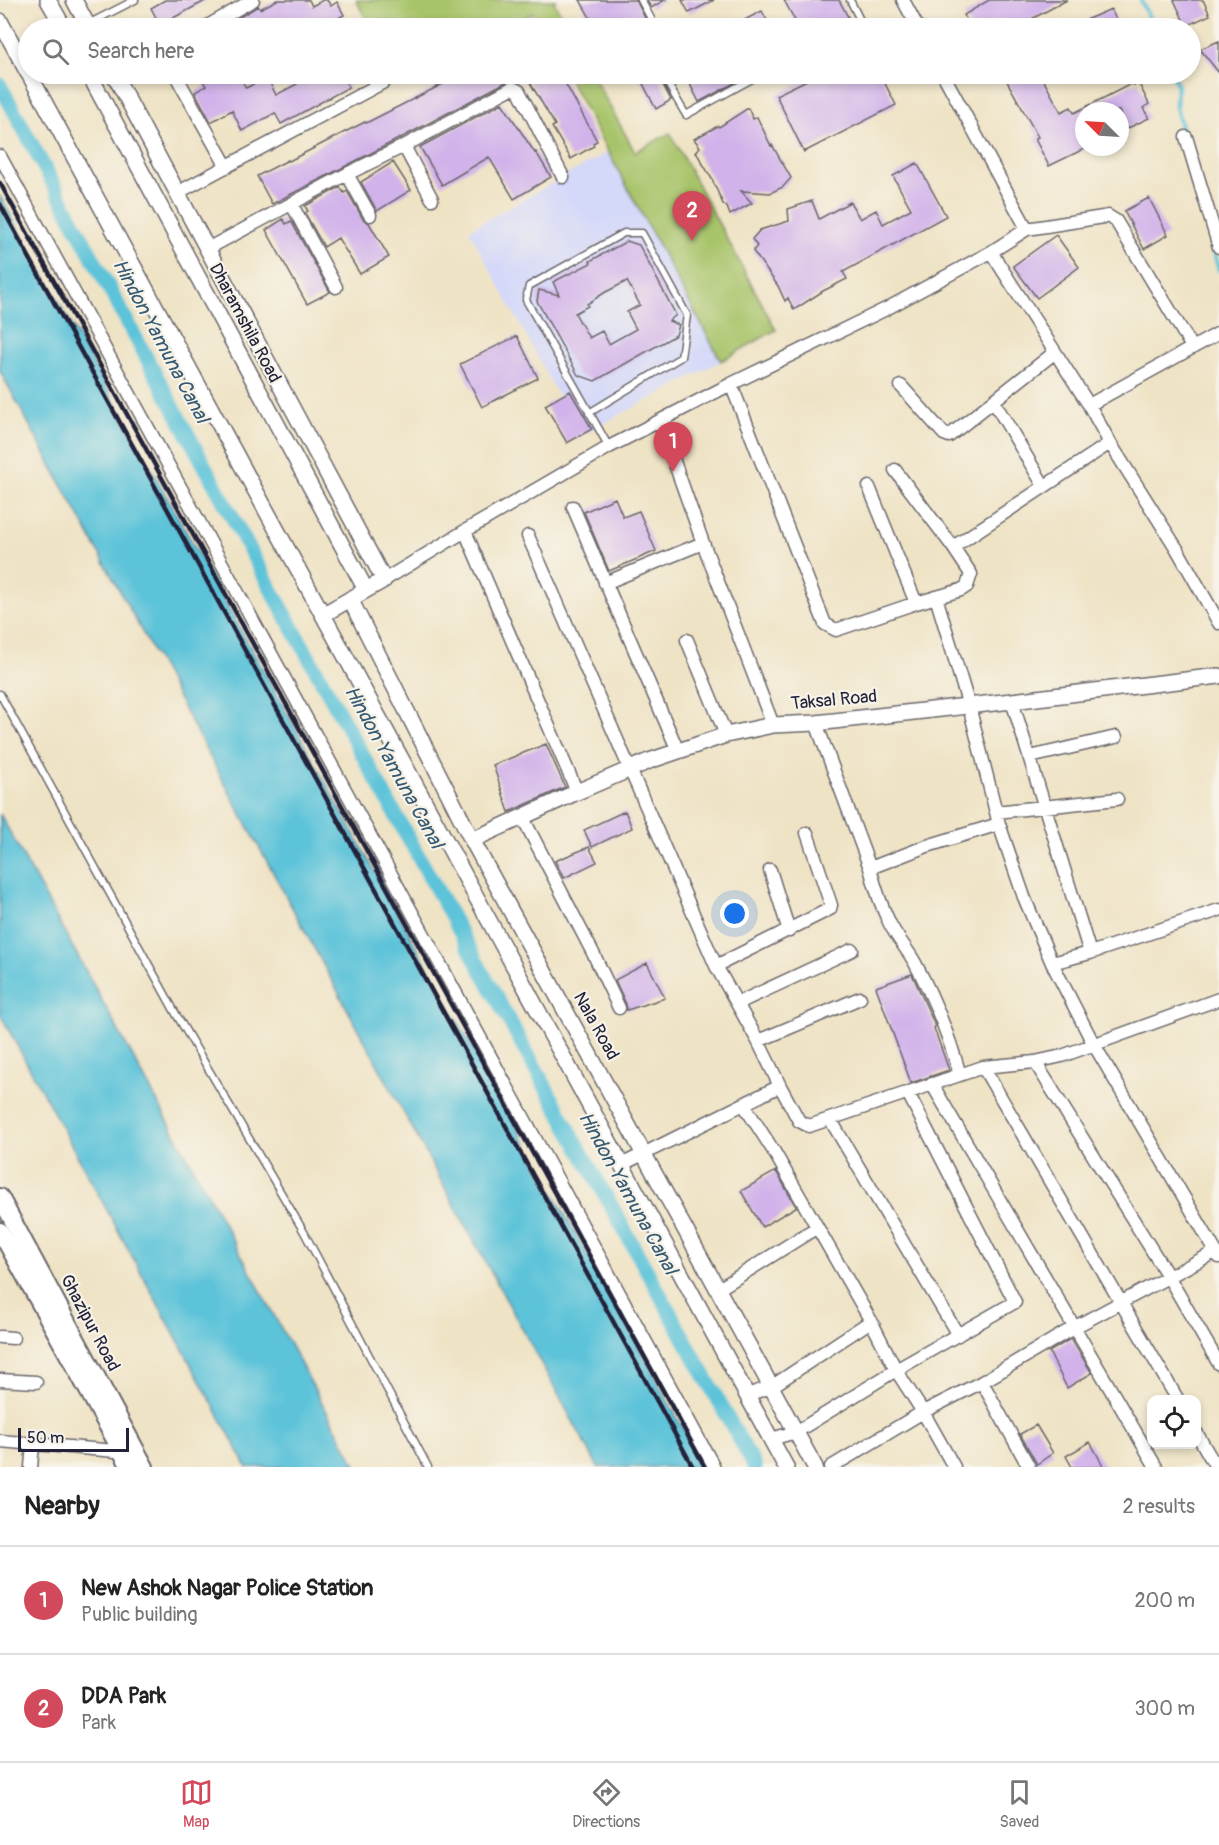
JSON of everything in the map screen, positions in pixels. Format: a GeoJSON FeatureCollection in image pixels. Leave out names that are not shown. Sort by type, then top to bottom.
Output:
{"type":"FeatureCollection","features":[{"type":"Feature","properties":{"kind":"main road","name":"Ghazipur Road"},"geometry":{"type":"LineString","coordinates":[[0,1197],[133,1460]]}},
{"type":"Feature","properties":{"kind":"main road","name":"Ghazipur Road"},"geometry":{"type":"LineString","coordinates":[[0,1231],[133,1460]]}},
{"type":"Feature","properties":{"kind":"street"},"geometry":{"type":"LineString","coordinates":[[48,0],[58,18]]}},
{"type":"Feature","properties":{"kind":"street"},"geometry":{"type":"LineString","coordinates":[[74,0],[84,18]]}},
{"type":"Feature","properties":{"kind":"street"},"geometry":{"type":"LineString","coordinates":[[222,18],[253,0]]}},
{"type":"Feature","properties":{"kind":"street"},"geometry":{"type":"LineString","coordinates":[[903,0],[913,18]]}},
{"type":"Feature","properties":{"kind":"street"},"geometry":{"type":"LineString","coordinates":[[0,21],[18,53]]}},
{"type":"Feature","properties":{"kind":"street"},"geometry":{"type":"LineString","coordinates":[[35,84],[786,1467]]}},
{"type":"Feature","properties":{"kind":"street","name":"Dharamshila Road"},"geometry":{"type":"LineString","coordinates":[[94,84],[366,590]]}},
{"type":"Feature","properties":{"kind":"street","name":"Dharamshila Road"},"geometry":{"type":"LineString","coordinates":[[119,84],[384,580]]}},
{"type":"Feature","properties":{"kind":"street"},"geometry":{"type":"LineString","coordinates":[[181,84],[227,166]]}},
{"type":"Feature","properties":{"kind":"street"},"geometry":{"type":"LineString","coordinates":[[177,193],[380,84]]}},
{"type":"Feature","properties":{"kind":"street"},"geometry":{"type":"LineString","coordinates":[[948,84],[1027,229]]}},
{"type":"Feature","properties":{"kind":"street"},"geometry":{"type":"LineString","coordinates":[[207,249],[513,88],[519,92],[563,177]]}},
{"type":"Feature","properties":{"kind":"street"},"geometry":{"type":"LineString","coordinates":[[1186,137],[1219,247]]}},
{"type":"Feature","properties":{"kind":"street"},"geometry":{"type":"LineString","coordinates":[[404,146],[432,199]]}},
{"type":"Feature","properties":{"kind":"street"},"geometry":{"type":"LineString","coordinates":[[0,156],[714,1467]]}},
{"type":"Feature","properties":{"kind":"street"},"geometry":{"type":"LineString","coordinates":[[346,174],[370,215]]}},
{"type":"Feature","properties":{"kind":"street"},"geometry":{"type":"LineString","coordinates":[[292,205],[336,287]]}},
{"type":"Feature","properties":{"kind":"street"},"geometry":{"type":"LineString","coordinates":[[324,614],[609,447],[731,384],[886,309],[991,252],[1027,229],[1103,217],[1113,218],[1192,347]]}},
{"type":"Feature","properties":{"kind":"street"},"geometry":{"type":"LineString","coordinates":[[991,252],[1089,405],[1110,443],[1177,549],[1219,623]]}},
{"type":"Feature","properties":{"kind":"street"},"geometry":{"type":"LineString","coordinates":[[1089,405],[1219,333]]}},
{"type":"Feature","properties":{"kind":"street"},"geometry":{"type":"LineString","coordinates":[[902,386],[944,434],[951,435],[1054,353]]}},
{"type":"Feature","properties":{"kind":"street"},"geometry":{"type":"LineString","coordinates":[[731,384],[825,624],[836,630],[961,590],[970,579],[971,573],[895,470]]}},
{"type":"Feature","properties":{"kind":"street"},"geometry":{"type":"LineString","coordinates":[[994,402],[1044,486]]}},
{"type":"Feature","properties":{"kind":"street"},"geometry":{"type":"LineString","coordinates":[[660,422],[703,543],[773,725]]}},
{"type":"Feature","properties":{"kind":"street"},"geometry":{"type":"LineString","coordinates":[[953,547],[1110,443]]}},
{"type":"Feature","properties":{"kind":"street"},"geometry":{"type":"LineString","coordinates":[[869,487],[916,603]]}},
{"type":"Feature","properties":{"kind":"street"},"geometry":{"type":"LineString","coordinates":[[573,507],[678,752]]}},
{"type":"Feature","properties":{"kind":"street"},"geometry":{"type":"LineString","coordinates":[[465,531],[577,792]]}},
{"type":"Feature","properties":{"kind":"street"},"geometry":{"type":"LineString","coordinates":[[528,536],[716,966],[802,1124],[809,1126],[983,1067],[1035,1062],[1062,1056],[1219,999]]}},
{"type":"Feature","properties":{"kind":"street"},"geometry":{"type":"LineString","coordinates":[[605,583],[703,543]]}},
{"type":"Feature","properties":{"kind":"street"},"geometry":{"type":"LineString","coordinates":[[831,1467],[923,1412],[982,1382],[1073,1328],[1168,1276],[1217,1254],[1093,1043],[1052,963],[1024,897],[997,818],[969,706],[936,597]]}},
{"type":"Feature","properties":{"kind":"street","name":"Nala Road"},"geometry":{"type":"LineString","coordinates":[[350,599],[472,840],[815,1467]]}},
{"type":"Feature","properties":{"kind":"street"},"geometry":{"type":"LineString","coordinates":[[687,640],[726,735]]}},
{"type":"Feature","properties":{"kind":"street","name":"Taksal Road"},"geometry":{"type":"LineString","coordinates":[[472,840],[630,770],[726,735],[773,725],[816,723],[1219,676]]}},
{"type":"Feature","properties":{"kind":"street"},"geometry":{"type":"LineString","coordinates":[[1012,701],[1090,953]]}},
{"type":"Feature","properties":{"kind":"street"},"geometry":{"type":"LineString","coordinates":[[816,723],[870,867],[876,892],[891,925],[930,993],[954,1053],[960,1075]]}},
{"type":"Feature","properties":{"kind":"street"},"geometry":{"type":"LineString","coordinates":[[1030,757],[1116,737]]}},
{"type":"Feature","properties":{"kind":"street"},"geometry":{"type":"LineString","coordinates":[[870,867],[997,818],[1044,806],[1117,799]]}},
{"type":"Feature","properties":{"kind":"street"},"geometry":{"type":"LineString","coordinates":[[523,818],[619,1008]]}},
{"type":"Feature","properties":{"kind":"street"},"geometry":{"type":"LineString","coordinates":[[716,966],[827,911],[831,905],[807,833]]}},
{"type":"Feature","properties":{"kind":"street"},"geometry":{"type":"LineString","coordinates":[[770,870],[789,931]]}},
{"type":"Feature","properties":{"kind":"street"},"geometry":{"type":"LineString","coordinates":[[1052,963],[1090,953],[1219,910]]}},
{"type":"Feature","properties":{"kind":"street"},"geometry":{"type":"LineString","coordinates":[[738,1003],[852,950]]}},
{"type":"Feature","properties":{"kind":"street"},"geometry":{"type":"LineString","coordinates":[[758,1041],[860,998]]}},
{"type":"Feature","properties":{"kind":"street"},"geometry":{"type":"LineString","coordinates":[[1035,1062],[1168,1276],[1219,1364]]}},
{"type":"Feature","properties":{"kind":"street"},"geometry":{"type":"LineString","coordinates":[[983,1067],[1175,1395]]}},
{"type":"Feature","properties":{"kind":"street"},"geometry":{"type":"LineString","coordinates":[[932,1084],[1156,1467]]}},
{"type":"Feature","properties":{"kind":"street"},"geometry":{"type":"LineString","coordinates":[[621,1165],[780,1086]]}},
{"type":"Feature","properties":{"kind":"street"},"geometry":{"type":"LineString","coordinates":[[587,1102],[609,1092]]}},
{"type":"Feature","properties":{"kind":"street"},"geometry":{"type":"LineString","coordinates":[[771,1439],[796,1432],[896,1370],[1015,1302],[908,1093]]}},
{"type":"Feature","properties":{"kind":"street"},"geometry":{"type":"LineString","coordinates":[[744,1105],[773,1150],[871,1321],[896,1370],[954,1467]]}},
{"type":"Feature","properties":{"kind":"street"},"geometry":{"type":"LineString","coordinates":[[830,1119],[958,1335]]}},
{"type":"Feature","properties":{"kind":"street"},"geometry":{"type":"LineString","coordinates":[[717,1290],[816,1228]]}},
{"type":"Feature","properties":{"kind":"street"},"geometry":{"type":"LineString","coordinates":[[747,1395],[771,1387],[871,1321]]}},
{"type":"Feature","properties":{"kind":"street"},"geometry":{"type":"LineString","coordinates":[[0,1337],[13,1338]]}},
{"type":"Feature","properties":{"kind":"street"},"geometry":{"type":"LineString","coordinates":[[0,1380],[36,1382]]}},
{"type":"Feature","properties":{"kind":"street"},"geometry":{"type":"LineString","coordinates":[[982,1382],[1029,1467]]}},
{"type":"Feature","properties":{"kind":"street"},"geometry":{"type":"LineString","coordinates":[[1201,1439],[1216,1467]]}},
{"type":"Feature","properties":{"kind":"street"},"geometry":{"type":"LineString","coordinates":[[0,1441],[133,1460]]}},
{"type":"Feature","properties":{"kind":"street"},"geometry":{"type":"LineString","coordinates":[[31,1467],[33,1444]]}},
{"type":"Feature","properties":{"kind":"lane"},"geometry":{"type":"LineString","coordinates":[[102,18],[135,0]]}},
{"type":"Feature","properties":{"kind":"lane"},"geometry":{"type":"LineString","coordinates":[[641,0],[651,18]]}},
{"type":"Feature","properties":{"kind":"lane"},"geometry":{"type":"LineString","coordinates":[[850,0],[859,18]]}},
{"type":"Feature","properties":{"kind":"lane"},"geometry":{"type":"LineString","coordinates":[[668,84],[686,115],[743,84]]}},
{"type":"Feature","properties":{"kind":"lane"},"geometry":{"type":"LineString","coordinates":[[589,413],[681,357],[687,315],[642,233],[624,233],[529,286],[526,300],[589,413],[609,447]]}},
{"type":"Feature","properties":{"kind":"lane"},"geometry":{"type":"LineString","coordinates":[[0,694],[176,1014],[304,1232],[428,1467]]}},
{"type":"Feature","properties":{"kind":"shaded area"},"geometry":{"type":"Polygon","coordinates":[[[608,152],[721,361],[580,436],[469,230],[608,152]]]}},
{"type":"Feature","properties":{"kind":"green space"},"geometry":{"type":"Polygon","coordinates":[[[356,0],[556,0],[554,2],[563,18],[536,18],[533,13],[524,18],[366,18],[356,0]]]}},
{"type":"Feature","properties":{"kind":"green space"},"geometry":{"type":"Polygon","coordinates":[[[571,84],[598,84],[635,152],[670,133],[776,330],[721,361],[571,84]]]}},
{"type":"Feature","properties":{"kind":"water"},"geometry":{"type":"Polygon","coordinates":[[[0,196],[704,1467],[598,1467],[0,371],[0,196]]]}},
{"type":"Feature","properties":{"kind":"water"},"geometry":{"type":"Polygon","coordinates":[[[0,814],[357,1467],[247,1467],[0,1014],[0,814]]]}},
{"type":"Feature","properties":{"kind":"building"},"geometry":{"type":"Polygon","coordinates":[[[165,0],[207,0],[173,18],[156,18],[151,8],[165,0]]]}},
{"type":"Feature","properties":{"kind":"building"},"geometry":{"type":"Polygon","coordinates":[[[277,0],[309,0],[312,6],[327,0],[331,6],[337,2],[344,15],[338,18],[238,18],[258,6],[260,9],[277,0]]]}},
{"type":"Feature","properties":{"kind":"building"},"geometry":{"type":"Polygon","coordinates":[[[580,0],[636,0],[645,18],[590,18],[580,0]]]}},
{"type":"Feature","properties":{"kind":"building"},"geometry":{"type":"Polygon","coordinates":[[[647,0],[665,0],[651,8],[647,0]]]}},
{"type":"Feature","properties":{"kind":"building"},"geometry":{"type":"Polygon","coordinates":[[[682,0],[714,0],[689,13],[682,0]]]}},
{"type":"Feature","properties":{"kind":"building"},"geometry":{"type":"Polygon","coordinates":[[[784,0],[839,0],[848,18],[794,18],[784,0]]]}},
{"type":"Feature","properties":{"kind":"building"},"geometry":{"type":"Polygon","coordinates":[[[989,0],[1067,0],[1034,18],[966,18],[964,15],[989,0]]]}},
{"type":"Feature","properties":{"kind":"building"},"geometry":{"type":"Polygon","coordinates":[[[1174,0],[1203,0],[1210,15],[1201,19],[1182,18],[1174,0]]]}},
{"type":"Feature","properties":{"kind":"building"},"geometry":{"type":"Polygon","coordinates":[[[1111,9],[1115,18],[1090,18],[1111,9]]]}},
{"type":"Feature","properties":{"kind":"building"},"geometry":{"type":"Polygon","coordinates":[[[762,11],[766,18],[748,18],[762,11]]]}},
{"type":"Feature","properties":{"kind":"building"},"geometry":{"type":"Polygon","coordinates":[[[1219,41],[1219,73],[1201,50],[1219,41]]]}},
{"type":"Feature","properties":{"kind":"building"},"geometry":{"type":"Polygon","coordinates":[[[205,84],[244,84],[246,88],[254,84],[270,84],[276,95],[297,84],[347,84],[349,87],[281,124],[275,113],[242,131],[232,110],[211,122],[195,92],[206,86],[205,84]]]}},
{"type":"Feature","properties":{"kind":"building"},"geometry":{"type":"Polygon","coordinates":[[[443,84],[502,84],[272,204],[257,176],[443,84]]]}},
{"type":"Feature","properties":{"kind":"building"},"geometry":{"type":"Polygon","coordinates":[[[531,84],[566,84],[597,141],[593,143],[594,146],[571,159],[552,127],[555,125],[531,84]]]}},
{"type":"Feature","properties":{"kind":"building"},"geometry":{"type":"Polygon","coordinates":[[[643,84],[662,84],[671,100],[656,109],[643,84]]]}},
{"type":"Feature","properties":{"kind":"building"},"geometry":{"type":"Polygon","coordinates":[[[690,84],[732,84],[699,102],[690,84]]]}},
{"type":"Feature","properties":{"kind":"building"},"geometry":{"type":"Polygon","coordinates":[[[799,84],[885,84],[896,105],[804,152],[776,95],[799,84]]]}},
{"type":"Feature","properties":{"kind":"building"},"geometry":{"type":"Polygon","coordinates":[[[1009,84],[1046,84],[1061,112],[1071,107],[1075,112],[1075,153],[1049,166],[1035,139],[1038,137],[1009,84]]]}},
{"type":"Feature","properties":{"kind":"building"},"geometry":{"type":"Polygon","coordinates":[[[1131,84],[1139,84],[1149,104],[1143,108],[1149,118],[1129,128],[1129,102],[1096,102],[1131,84]]]}},
{"type":"Feature","properties":{"kind":"building"},"geometry":{"type":"Polygon","coordinates":[[[502,103],[551,177],[514,199],[489,157],[442,185],[420,147],[502,103]]]}},
{"type":"Feature","properties":{"kind":"building"},"geometry":{"type":"Polygon","coordinates":[[[748,108],[753,119],[757,117],[771,146],[791,178],[783,187],[770,193],[741,191],[752,203],[730,215],[696,152],[700,147],[694,139],[719,127],[748,108]]]}},
{"type":"Feature","properties":{"kind":"building"},"geometry":{"type":"Polygon","coordinates":[[[393,162],[411,190],[377,211],[361,182],[393,162]]]}},
{"type":"Feature","properties":{"kind":"building"},"geometry":{"type":"Polygon","coordinates":[[[917,163],[946,216],[843,272],[847,279],[794,310],[788,298],[785,301],[778,286],[753,251],[757,246],[752,239],[760,230],[789,221],[788,209],[812,201],[819,219],[850,202],[860,219],[876,210],[883,224],[911,209],[893,176],[917,163]]]}},
{"type":"Feature","properties":{"kind":"building"},"geometry":{"type":"Polygon","coordinates":[[[340,187],[344,193],[347,191],[389,257],[360,274],[338,238],[324,247],[305,213],[308,211],[305,206],[340,187]]]}},
{"type":"Feature","properties":{"kind":"building"},"geometry":{"type":"Polygon","coordinates":[[[1149,198],[1168,235],[1144,249],[1124,211],[1149,198]]]}},
{"type":"Feature","properties":{"kind":"building"},"geometry":{"type":"Polygon","coordinates":[[[283,219],[286,224],[291,221],[330,292],[307,304],[266,230],[283,219]]]}},
{"type":"Feature","properties":{"kind":"building"},"geometry":{"type":"Polygon","coordinates":[[[1056,235],[1079,267],[1037,298],[1013,266],[1056,235]]]}},
{"type":"Feature","properties":{"kind":"building"},"geometry":{"type":"Polygon","coordinates":[[[627,241],[639,245],[676,315],[669,321],[679,325],[676,335],[595,381],[578,375],[537,301],[539,290],[559,295],[553,282],[591,263],[590,261],[627,241]],[[627,281],[604,293],[575,313],[589,338],[602,331],[609,344],[636,329],[627,312],[640,305],[627,281]]]}},
{"type":"Feature","properties":{"kind":"building"},"geometry":{"type":"Polygon","coordinates":[[[517,336],[538,378],[482,407],[460,364],[517,336]]]}},
{"type":"Feature","properties":{"kind":"building"},"geometry":{"type":"Polygon","coordinates":[[[570,391],[592,429],[567,443],[545,405],[570,391]]]}},
{"type":"Feature","properties":{"kind":"building"},"geometry":{"type":"Polygon","coordinates":[[[615,498],[623,517],[639,511],[656,551],[609,571],[584,512],[615,498]]]}},
{"type":"Feature","properties":{"kind":"building"},"geometry":{"type":"Polygon","coordinates":[[[546,744],[565,787],[509,812],[493,765],[546,744]]]}},
{"type":"Feature","properties":{"kind":"building"},"geometry":{"type":"Polygon","coordinates":[[[625,811],[632,828],[592,847],[584,830],[625,811]]]}},
{"type":"Feature","properties":{"kind":"building"},"geometry":{"type":"Polygon","coordinates":[[[589,847],[597,862],[564,878],[555,861],[589,847]]]}},
{"type":"Feature","properties":{"kind":"building"},"geometry":{"type":"Polygon","coordinates":[[[647,963],[665,998],[627,1010],[615,980],[647,963]]]}},
{"type":"Feature","properties":{"kind":"building"},"geometry":{"type":"Polygon","coordinates":[[[912,974],[933,1021],[949,1070],[911,1083],[876,987],[912,974]]]}},
{"type":"Feature","properties":{"kind":"building"},"geometry":{"type":"Polygon","coordinates":[[[776,1171],[796,1207],[762,1227],[741,1191],[776,1171]]]}},
{"type":"Feature","properties":{"kind":"building"},"geometry":{"type":"Polygon","coordinates":[[[1070,1339],[1092,1373],[1067,1388],[1049,1352],[1070,1339]]]}},
{"type":"Feature","properties":{"kind":"building"},"geometry":{"type":"Polygon","coordinates":[[[1036,1425],[1053,1453],[1037,1464],[1020,1434],[1036,1425]]]}},
{"type":"Feature","properties":{"kind":"building"},"geometry":{"type":"Polygon","coordinates":[[[1090,1442],[1104,1467],[1072,1467],[1066,1456],[1090,1442]]]}},
{"type":"Feature","properties":{"kind":"waterway"},"geometry":{"type":"LineString","coordinates":[[1141,0],[1149,18]]}},
{"type":"Feature","properties":{"kind":"waterway"},"geometry":{"type":"LineString","coordinates":[[1177,84],[1176,107],[1184,138]]}},
{"type":"Feature","properties":{"kind":"waterway","name":"Hindon Yamuna Canal"},"geometry":{"type":"LineString","coordinates":[[0,85],[258,565],[755,1467]]}},
{"type":"Feature","properties":{"kind":"waterway"},"geometry":{"type":"LineString","coordinates":[[1212,245],[1219,270]]}},
{"type":"Feature","properties":{"kind":"railway"},"geometry":{"type":"LineString","coordinates":[[0,183],[705,1467]]}},
{"type":"Feature","properties":{"kind":"railway"},"geometry":{"type":"LineString","coordinates":[[0,204],[693,1467]]}},
{"type":"Feature","properties":{"kind":"place","name":"DDA Park"},"geometry":{"type":"Point","coordinates":[692,241]}},
{"type":"Feature","properties":{"kind":"place","name":"New Ashok Nagar Police Station"},"geometry":{"type":"Point","coordinates":[673,472]}}]}
